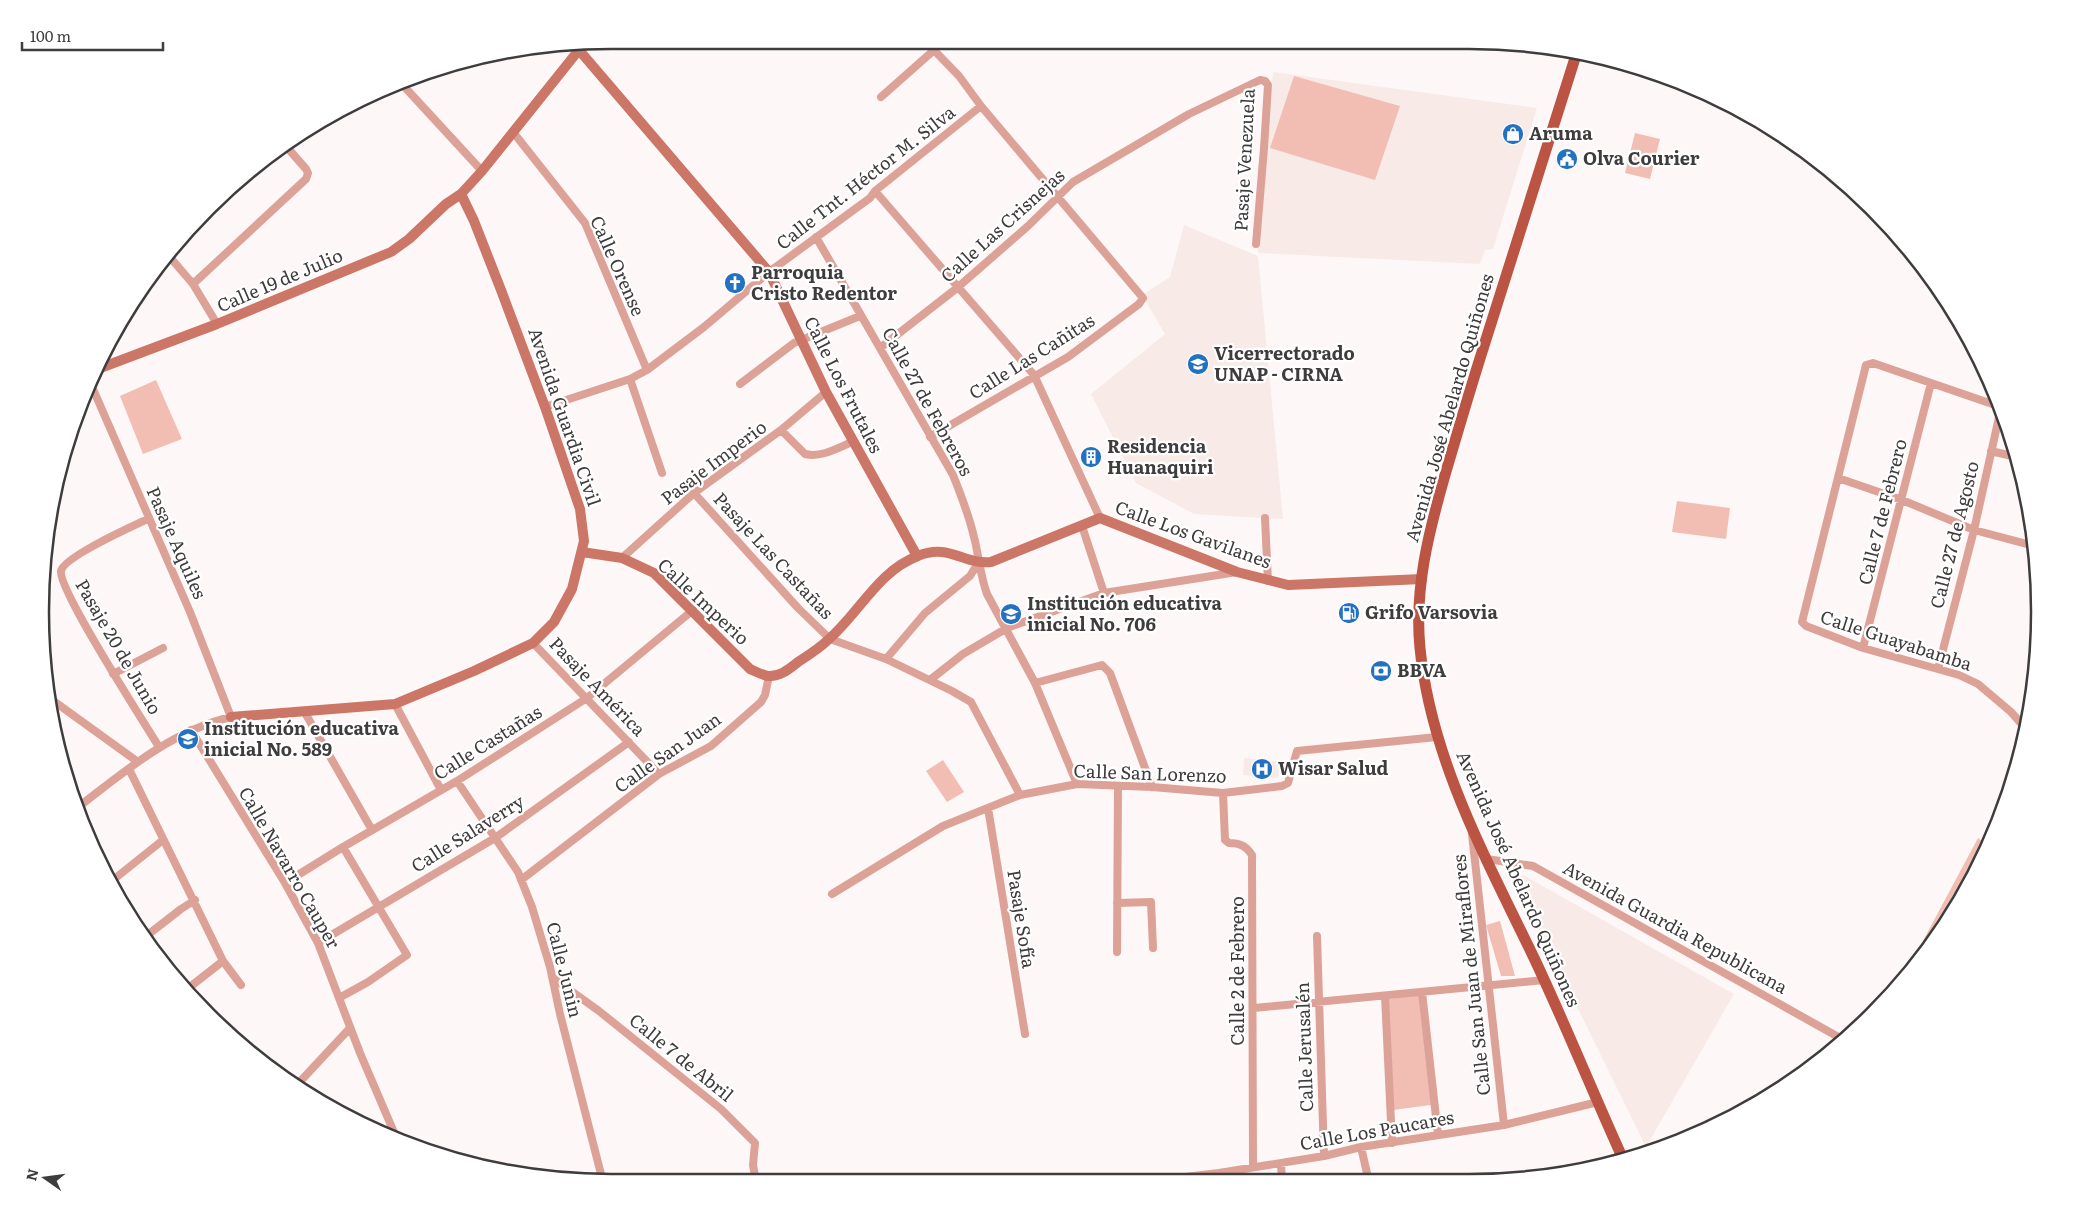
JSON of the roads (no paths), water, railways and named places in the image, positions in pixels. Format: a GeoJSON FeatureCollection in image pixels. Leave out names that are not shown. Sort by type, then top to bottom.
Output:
{"type":"FeatureCollection","features":[{"type":"Feature","properties":{"kind":"main road","name":"Avenida José Abelardo Quiñones"},"geometry":{"type":"LineString","coordinates":[[1575,59],[1458,431],[1430,527],[1419,614],[1420,647],[1425,686],[1437,737],[1449,775],[1544,980],[1621,1153]]}},
{"type":"Feature","properties":{"kind":"street"},"geometry":{"type":"LineString","coordinates":[[461,194],[482,171],[579,50]]}},
{"type":"Feature","properties":{"kind":"street","name":"Calle Los Frutales"},"geometry":{"type":"LineString","coordinates":[[583,50],[769,272],[800,341],[852,442],[917,556]]}},
{"type":"Feature","properties":{"kind":"street"},"geometry":{"type":"LineString","coordinates":[[881,97],[933,51],[959,76],[981,106],[1058,195]]}},
{"type":"Feature","properties":{"kind":"street","name":"Calle Las Crisnejas"},"geometry":{"type":"LineString","coordinates":[[880,348],[957,288],[1034,220],[1072,182],[1188,114],[1260,80]]}},
{"type":"Feature","properties":{"kind":"street","name":"Pasaje Venezuela"},"geometry":{"type":"LineString","coordinates":[[1256,244],[1268,85],[1265,81],[1260,80]]}},
{"type":"Feature","properties":{"kind":"street"},"geometry":{"type":"LineString","coordinates":[[406,88],[482,171]]}},
{"type":"Feature","properties":{"kind":"street","name":"Calle Tnt. Héctor M. Silva"},"geometry":{"type":"LineString","coordinates":[[545,407],[630,379],[647,370],[704,327],[769,272],[870,198],[981,106]]}},
{"type":"Feature","properties":{"kind":"street","name":"Calle Orense"},"geometry":{"type":"LineString","coordinates":[[513,132],[585,223],[647,370]]}},
{"type":"Feature","properties":{"kind":"street"},"geometry":{"type":"LineString","coordinates":[[193,284],[306,179],[308,173],[306,169],[290,150]]}},
{"type":"Feature","properties":{"kind":"street"},"geometry":{"type":"LineString","coordinates":[[875,192],[1034,375],[1100,518]]}},
{"type":"Feature","properties":{"kind":"street","name":"Calle 19 de Julio"},"geometry":{"type":"LineString","coordinates":[[106,366],[217,324],[390,252],[409,239],[446,204],[461,194]]}},
{"type":"Feature","properties":{"kind":"street","name":"Avenida Guardia Civil"},"geometry":{"type":"LineString","coordinates":[[83,803],[159,747],[191,730],[231,717],[395,704],[474,672],[533,643],[554,622],[572,589],[582,552],[584,529],[580,508],[545,407],[474,221],[461,194]]}},
{"type":"Feature","properties":{"kind":"street","name":"Calle Las Cañitas"},"geometry":{"type":"LineString","coordinates":[[930,437],[1068,357],[1142,301],[1142,295],[1058,195]]}},
{"type":"Feature","properties":{"kind":"street","name":"Calle 27 de Febreros"},"geometry":{"type":"LineString","coordinates":[[816,237],[953,475],[965,504],[987,594],[1035,682],[1077,784]]}},
{"type":"Feature","properties":{"kind":"street"},"geometry":{"type":"LineString","coordinates":[[172,260],[193,284],[217,324]]}},
{"type":"Feature","properties":{"kind":"street"},"geometry":{"type":"LineString","coordinates":[[740,384],[794,343],[860,316]]}},
{"type":"Feature","properties":{"kind":"street"},"geometry":{"type":"LineString","coordinates":[[1991,404],[1873,363],[1868,364],[1865,367],[1838,478],[1902,500],[1974,530],[2027,544]]}},
{"type":"Feature","properties":{"kind":"street"},"geometry":{"type":"LineString","coordinates":[[630,379],[662,473]]}},
{"type":"Feature","properties":{"kind":"street","name":"Calle 7 de Febrero"},"geometry":{"type":"LineString","coordinates":[[1863,648],[1932,383]]}},
{"type":"Feature","properties":{"kind":"street","name":"Pasaje Aquiles"},"geometry":{"type":"LineString","coordinates":[[94,392],[192,617],[231,717]]}},
{"type":"Feature","properties":{"kind":"street","name":"Pasaje Imperio"},"geometry":{"type":"LineString","coordinates":[[622,558],[694,493],[781,430],[826,392]]}},
{"type":"Feature","properties":{"kind":"street","name":"Calle 27 de Agosto"},"geometry":{"type":"LineString","coordinates":[[1938,669],[1974,530],[1998,422]]}},
{"type":"Feature","properties":{"kind":"street"},"geometry":{"type":"LineString","coordinates":[[781,430],[805,454],[810,455],[825,454],[852,442]]}},
{"type":"Feature","properties":{"kind":"street"},"geometry":{"type":"LineString","coordinates":[[1991,451],[2009,455]]}},
{"type":"Feature","properties":{"kind":"street","name":"Calle Guayabamba"},"geometry":{"type":"LineString","coordinates":[[1838,478],[1802,620],[1806,626],[1863,648],[1938,669],[1978,684],[2020,722]]}},
{"type":"Feature","properties":{"kind":"street","name":"Pasaje Las Castañas"},"geometry":{"type":"LineString","coordinates":[[694,493],[798,608],[830,639]]}},
{"type":"Feature","properties":{"kind":"street","name":"Calle Los Gavilanes"},"geometry":{"type":"LineString","coordinates":[[978,563],[991,562],[1100,518],[1237,572],[1288,585],[1422,579]]}},
{"type":"Feature","properties":{"kind":"street"},"geometry":{"type":"LineString","coordinates":[[1264,518],[1268,581]]}},
{"type":"Feature","properties":{"kind":"street","name":"Pasaje 20 de Junio"},"geometry":{"type":"LineString","coordinates":[[148,519],[104,540],[66,563],[61,571],[62,579],[74,603],[114,674],[159,747]]}},
{"type":"Feature","properties":{"kind":"street"},"geometry":{"type":"LineString","coordinates":[[1082,526],[1104,592]]}},
{"type":"Feature","properties":{"kind":"street"},"geometry":{"type":"LineString","coordinates":[[769,676],[783,673],[830,639],[879,582],[896,567],[917,556],[930,552],[946,551],[964,556],[978,563],[970,576],[925,613],[886,659]]}},
{"type":"Feature","properties":{"kind":"street","name":"Calle Imperio"},"geometry":{"type":"LineString","coordinates":[[582,552],[622,558],[654,573],[750,669],[769,676]]}},
{"type":"Feature","properties":{"kind":"street"},"geometry":{"type":"LineString","coordinates":[[930,680],[963,654],[1007,628],[1104,592],[1237,572]]}},
{"type":"Feature","properties":{"kind":"street","name":"Calle Castañas"},"geometry":{"type":"LineString","coordinates":[[285,883],[343,846],[458,781],[587,698],[693,610]]}},
{"type":"Feature","properties":{"kind":"street"},"geometry":{"type":"LineString","coordinates":[[830,639],[886,659],[971,702],[1020,795]]}},
{"type":"Feature","properties":{"kind":"street","name":"Pasaje América"},"geometry":{"type":"LineString","coordinates":[[533,643],[659,774]]}},
{"type":"Feature","properties":{"kind":"street"},"geometry":{"type":"LineString","coordinates":[[114,674],[163,648]]}},
{"type":"Feature","properties":{"kind":"street"},"geometry":{"type":"LineString","coordinates":[[1035,682],[1102,665],[1106,668],[1110,673],[1152,787]]}},
{"type":"Feature","properties":{"kind":"street","name":"Calle San Juan"},"geometry":{"type":"LineString","coordinates":[[521,880],[659,774],[711,746],[754,710],[766,695],[769,676]]}},
{"type":"Feature","properties":{"kind":"street"},"geometry":{"type":"LineString","coordinates":[[57,704],[138,762]]}},
{"type":"Feature","properties":{"kind":"street"},"geometry":{"type":"LineString","coordinates":[[395,704],[441,790]]}},
{"type":"Feature","properties":{"kind":"street"},"geometry":{"type":"LineString","coordinates":[[304,711],[372,830]]}},
{"type":"Feature","properties":{"kind":"street","name":"Calle Navarro Cauper"},"geometry":{"type":"LineString","coordinates":[[191,730],[285,883],[318,943],[350,1028],[393,1130]]}},
{"type":"Feature","properties":{"kind":"street","name":"Calle San Lorenzo"},"geometry":{"type":"LineString","coordinates":[[832,894],[943,826],[1020,795],[1077,784],[1152,787],[1223,793],[1285,786],[1297,751],[1437,737]]}},
{"type":"Feature","properties":{"kind":"street","name":"Calle Salaverry"},"geometry":{"type":"LineString","coordinates":[[318,943],[495,838],[629,742]]}},
{"type":"Feature","properties":{"kind":"street"},"geometry":{"type":"LineString","coordinates":[[129,769],[163,840],[195,900],[223,961],[241,984]]}},
{"type":"Feature","properties":{"kind":"street","name":"Calle Junin"},"geometry":{"type":"LineString","coordinates":[[458,781],[521,880],[532,907],[552,978],[601,1174]]}},
{"type":"Feature","properties":{"kind":"street"},"geometry":{"type":"LineString","coordinates":[[1117,952],[1118,786]]}},
{"type":"Feature","properties":{"kind":"street","name":"Calle 2 de Febrero"},"geometry":{"type":"LineString","coordinates":[[1223,793],[1225,840],[1229,843],[1238,843],[1245,847],[1252,855],[1254,1008],[1253,1167]]}},
{"type":"Feature","properties":{"kind":"street","name":"Pasaje Sofía"},"geometry":{"type":"LineString","coordinates":[[988,808],[1025,1034]]}},
{"type":"Feature","properties":{"kind":"street","name":"Calle San Juan de Miraflores"},"geometry":{"type":"LineString","coordinates":[[1470,822],[1504,1125]]}},
{"type":"Feature","properties":{"kind":"street"},"geometry":{"type":"LineString","coordinates":[[116,878],[163,840]]}},
{"type":"Feature","properties":{"kind":"street"},"geometry":{"type":"LineString","coordinates":[[339,998],[368,982],[407,955],[343,846]]}},
{"type":"Feature","properties":{"kind":"street","name":"Avenida Guardia Republicana"},"geometry":{"type":"LineString","coordinates":[[1487,859],[1533,866],[1838,1037]]}},
{"type":"Feature","properties":{"kind":"street"},"geometry":{"type":"LineString","coordinates":[[151,934],[180,909],[195,900]]}},
{"type":"Feature","properties":{"kind":"street"},"geometry":{"type":"LineString","coordinates":[[1117,903],[1151,902],[1153,948]]}},
{"type":"Feature","properties":{"kind":"street","name":"Calle Jerusalén"},"geometry":{"type":"LineString","coordinates":[[1317,936],[1324,1156]]}},
{"type":"Feature","properties":{"kind":"street"},"geometry":{"type":"LineString","coordinates":[[191,986],[223,961]]}},
{"type":"Feature","properties":{"kind":"street","name":"Calle 7 de Abril"},"geometry":{"type":"LineString","coordinates":[[552,978],[599,1011],[721,1109],[755,1143],[753,1165],[755,1174]]}},
{"type":"Feature","properties":{"kind":"street"},"geometry":{"type":"LineString","coordinates":[[1254,1008],[1544,980]]}},
{"type":"Feature","properties":{"kind":"street"},"geometry":{"type":"LineString","coordinates":[[1422,992],[1438,1135]]}},
{"type":"Feature","properties":{"kind":"street"},"geometry":{"type":"LineString","coordinates":[[1385,996],[1392,1143]]}},
{"type":"Feature","properties":{"kind":"street"},"geometry":{"type":"LineString","coordinates":[[301,1080],[350,1028]]}},
{"type":"Feature","properties":{"kind":"street","name":"Calle Los Paucares"},"geometry":{"type":"LineString","coordinates":[[1210,1174],[1324,1156],[1361,1147],[1504,1125],[1598,1102]]}},
{"type":"Feature","properties":{"kind":"street"},"geometry":{"type":"LineString","coordinates":[[1361,1147],[1366,1174]]}},
{"type":"Feature","properties":{"kind":"street"},"geometry":{"type":"LineString","coordinates":[[1281,1163],[1282,1174]]}},
{"type":"Feature","properties":{"kind":"place","name":"Aruma"},"geometry":{"type":"Point","coordinates":[1513,134]}},
{"type":"Feature","properties":{"kind":"place","name":"Olva Courier"},"geometry":{"type":"Point","coordinates":[1567,159]}},
{"type":"Feature","properties":{"kind":"place","name":"Parroquia Cristo Redentor"},"geometry":{"type":"Point","coordinates":[735,283]}},
{"type":"Feature","properties":{"kind":"place","name":"Vicerrectorado UNAP - CIRNA"},"geometry":{"type":"Point","coordinates":[1198,364]}},
{"type":"Feature","properties":{"kind":"place","name":"Residencia Huanaquiri"},"geometry":{"type":"Point","coordinates":[1091,457]}},
{"type":"Feature","properties":{"kind":"place","name":"Grifo Varsovia"},"geometry":{"type":"Point","coordinates":[1349,613]}},
{"type":"Feature","properties":{"kind":"place","name":"Institución educativa inicial No. 706"},"geometry":{"type":"Point","coordinates":[1011,614]}},
{"type":"Feature","properties":{"kind":"place","name":"BBVA"},"geometry":{"type":"Point","coordinates":[1381,671]}},
{"type":"Feature","properties":{"kind":"place","name":"Institución educativa inicial No. 589"},"geometry":{"type":"Point","coordinates":[188,739]}},
{"type":"Feature","properties":{"kind":"place","name":"Wisar Salud"},"geometry":{"type":"Point","coordinates":[1262,769]}}]}
